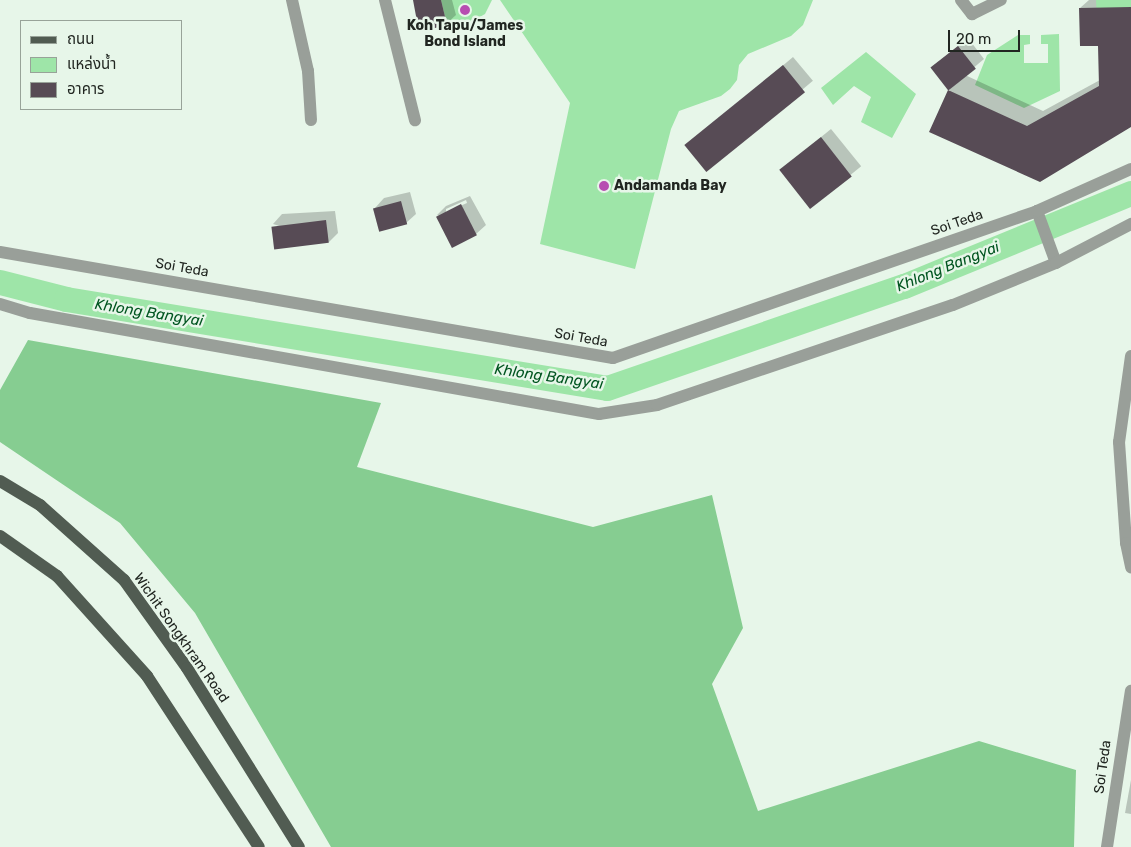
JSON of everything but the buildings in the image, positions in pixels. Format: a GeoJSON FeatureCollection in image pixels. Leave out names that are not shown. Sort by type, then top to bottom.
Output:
{"type":"FeatureCollection","features":[{"type":"Feature","properties":{"kind":"main road","name":"Wichit Songkhram Road"},"geometry":{"type":"LineString","coordinates":[[0,481],[40,505],[124,580],[187,668],[299,847]]}},
{"type":"Feature","properties":{"kind":"main road"},"geometry":{"type":"LineString","coordinates":[[0,536],[57,576],[147,676],[258,847]]}},
{"type":"Feature","properties":{"kind":"street"},"geometry":{"type":"LineString","coordinates":[[292,0],[308,71],[311,120]]}},
{"type":"Feature","properties":{"kind":"street"},"geometry":{"type":"LineString","coordinates":[[385,0],[414,120]]}},
{"type":"Feature","properties":{"kind":"street"},"geometry":{"type":"LineString","coordinates":[[961,0],[972,14],[1001,0]]}},
{"type":"Feature","properties":{"kind":"street","name":"Soi Teda"},"geometry":{"type":"LineString","coordinates":[[0,252],[613,358],[1037,211],[1131,169]]}},
{"type":"Feature","properties":{"kind":"street"},"geometry":{"type":"LineString","coordinates":[[1037,211],[1056,263]]}},
{"type":"Feature","properties":{"kind":"street"},"geometry":{"type":"LineString","coordinates":[[0,304],[30,314],[599,414],[657,405],[953,306],[1056,263],[1131,224]]}},
{"type":"Feature","properties":{"kind":"street"},"geometry":{"type":"LineString","coordinates":[[1131,356],[1119,442],[1126,544],[1131,567]]}},
{"type":"Feature","properties":{"kind":"street","name":"Soi Teda"},"geometry":{"type":"LineString","coordinates":[[1107,847],[1131,690]]}},
{"type":"Feature","properties":{"kind":"shaded area"},"geometry":{"type":"Polygon","coordinates":[[[28,340],[381,403],[357,467],[593,527],[712,495],[743,628],[712,684],[758,811],[979,741],[1076,770],[1074,847],[331,847],[195,613],[120,523],[0,442],[0,390],[28,340]]]}},
{"type":"Feature","properties":{"kind":"water","name":"Koh Tapu/James Bond Island"},"geometry":{"type":"Polygon","coordinates":[[[441,0],[492,0],[485,14],[464,26],[447,25],[441,0]]]}},
{"type":"Feature","properties":{"kind":"water","name":"Andamanda Bay"},"geometry":{"type":"Polygon","coordinates":[[[500,0],[813,0],[803,25],[791,36],[748,54],[739,65],[737,80],[730,89],[721,96],[679,111],[671,129],[635,269],[540,244],[570,103],[500,0]]]}},
{"type":"Feature","properties":{"kind":"water"},"geometry":{"type":"Polygon","coordinates":[[[1059,34],[1060,91],[1024,108],[975,85],[987,55],[1018,35],[1030,35],[1030,44],[1024,45],[1024,63],[1048,63],[1048,44],[1041,44],[1041,35],[1059,34]]]}},
{"type":"Feature","properties":{"kind":"water"},"geometry":{"type":"Polygon","coordinates":[[[866,52],[916,94],[892,138],[861,122],[871,97],[854,86],[833,105],[821,88],[866,52]]]}},
{"type":"Feature","properties":{"kind":"waterway"},"geometry":{"type":"LineString","coordinates":[[1118,0],[1120,27],[1131,41]]}},
{"type":"Feature","properties":{"kind":"waterway","name":"Khlong Bangyai"},"geometry":{"type":"LineString","coordinates":[[0,282],[66,299],[607,388],[904,286],[1131,193]]}},
{"type":"Feature","properties":{"kind":"place","name":"Koh Tapu/James Bond Island"},"geometry":{"type":"Point","coordinates":[465,10]}},
{"type":"Feature","properties":{"kind":"place","name":"Andamanda Bay"},"geometry":{"type":"Point","coordinates":[604,186]}}]}
